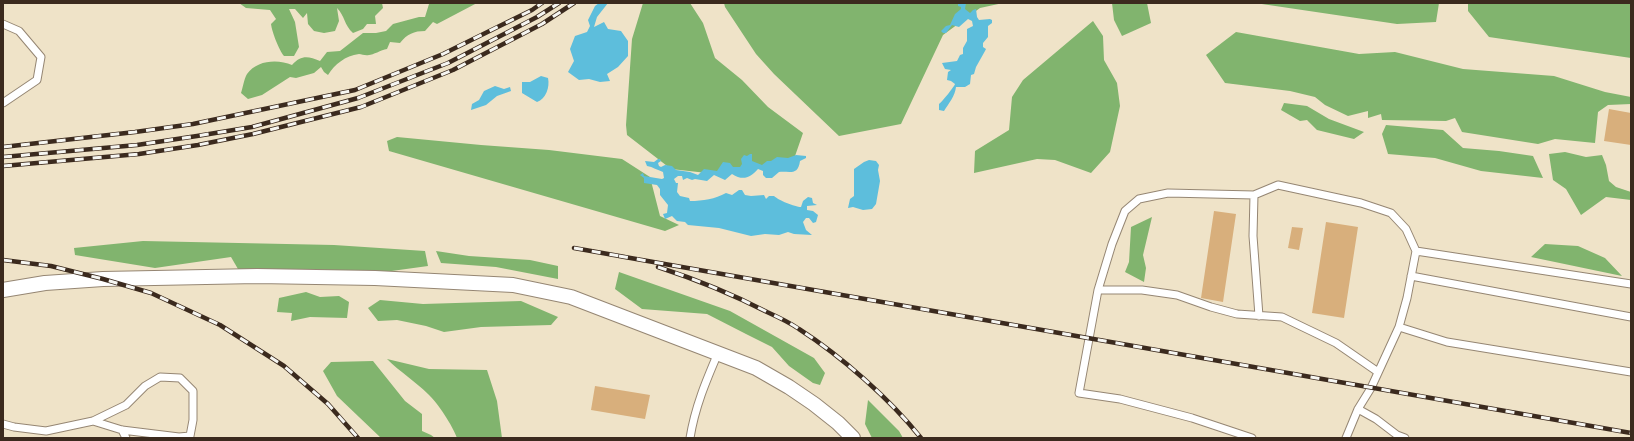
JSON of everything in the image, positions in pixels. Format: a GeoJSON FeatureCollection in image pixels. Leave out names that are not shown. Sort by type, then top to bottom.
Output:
{"type":"FeatureCollection","features":[{"type":"Feature","properties":{"kind":"street"},"geometry":{"type":"LineString","coordinates":[[3,290],[45,283],[103,279],[257,276],[390,278],[512,285],[571,297],[756,368],[789,387],[838,423],[853,438]]}},
{"type":"Feature","properties":{"kind":"lane"},"geometry":{"type":"LineString","coordinates":[[3,24],[19,31],[41,57],[37,80],[3,103]]}},
{"type":"Feature","properties":{"kind":"lane"},"geometry":{"type":"LineString","coordinates":[[1252,438],[1192,418],[1120,399],[1079,393],[1098,290],[1112,244],[1125,212],[1139,198],[1168,193],[1254,195],[1278,185],[1361,203],[1391,213],[1406,229],[1416,251],[1399,327],[1378,372],[1358,409],[1346,438]]}},
{"type":"Feature","properties":{"kind":"lane"},"geometry":{"type":"LineString","coordinates":[[1254,195],[1253,236],[1259,316]]}},
{"type":"Feature","properties":{"kind":"lane"},"geometry":{"type":"LineString","coordinates":[[1416,251],[1631,284]]}},
{"type":"Feature","properties":{"kind":"lane"},"geometry":{"type":"LineString","coordinates":[[1411,276],[1631,317]]}},
{"type":"Feature","properties":{"kind":"lane"},"geometry":{"type":"LineString","coordinates":[[1098,290],[1142,290],[1178,295],[1211,307],[1237,314],[1282,317],[1336,343],[1378,372]]}},
{"type":"Feature","properties":{"kind":"lane"},"geometry":{"type":"LineString","coordinates":[[1399,327],[1447,342],[1631,372]]}},
{"type":"Feature","properties":{"kind":"lane"},"geometry":{"type":"LineString","coordinates":[[690,438],[694,413],[705,382],[718,353]]}},
{"type":"Feature","properties":{"kind":"lane"},"geometry":{"type":"LineString","coordinates":[[3,424],[46,431],[93,421],[126,405],[145,386],[160,377],[180,378],[193,391],[193,420],[190,436],[179,437],[122,430],[93,421]]}},
{"type":"Feature","properties":{"kind":"lane"},"geometry":{"type":"LineString","coordinates":[[1358,409],[1376,419],[1397,435],[1405,438]]}},
{"type":"Feature","properties":{"kind":"lane"},"geometry":{"type":"LineString","coordinates":[[122,430],[126,438]]}},
{"type":"Feature","properties":{"kind":"green space"},"geometry":{"type":"Polygon","coordinates":[[[239,3],[382,3],[383,8],[375,16],[376,24],[367,24],[363,29],[353,33],[337,8],[339,21],[335,31],[324,33],[314,31],[308,24],[307,13],[303,18],[295,9],[289,9],[295,22],[299,47],[294,56],[284,56],[273,32],[271,24],[276,19],[270,10],[246,8],[239,3]]]}},
{"type":"Feature","properties":{"kind":"green space"},"geometry":{"type":"Polygon","coordinates":[[[477,3],[437,24],[433,22],[425,31],[411,34],[405,37],[400,43],[390,42],[387,49],[371,55],[359,54],[345,59],[337,64],[328,75],[321,67],[314,73],[296,78],[290,77],[262,95],[248,99],[241,93],[247,74],[251,69],[262,63],[280,62],[292,65],[298,59],[305,57],[320,61],[327,52],[340,51],[363,33],[386,31],[393,24],[419,17],[425,17],[429,4],[477,3]]]}},
{"type":"Feature","properties":{"kind":"green space"},"geometry":{"type":"Polygon","coordinates":[[[643,3],[690,3],[703,23],[715,58],[742,80],[768,107],[803,133],[794,159],[748,171],[707,173],[671,169],[627,135],[626,125],[632,39],[643,3]]]}},
{"type":"Feature","properties":{"kind":"green space"},"geometry":{"type":"Polygon","coordinates":[[[724,3],[1003,3],[980,8],[943,35],[901,124],[839,136],[774,74],[756,54],[725,7],[724,3]]]}},
{"type":"Feature","properties":{"kind":"green space"},"geometry":{"type":"Polygon","coordinates":[[[1112,3],[1147,3],[1151,23],[1122,36],[1114,20],[1112,3]]]}},
{"type":"Feature","properties":{"kind":"green space"},"geometry":{"type":"Polygon","coordinates":[[[1255,3],[1439,3],[1436,22],[1397,24],[1255,3]]]}},
{"type":"Feature","properties":{"kind":"green space"},"geometry":{"type":"Polygon","coordinates":[[[1468,3],[1631,3],[1631,58],[1489,37],[1468,11],[1468,3]]]}},
{"type":"Feature","properties":{"kind":"green space"},"geometry":{"type":"Polygon","coordinates":[[[1093,21],[1103,36],[1104,60],[1117,83],[1120,106],[1110,152],[1091,173],[1055,160],[1037,159],[974,173],[975,151],[1009,130],[1012,97],[1023,80],[1093,21]]]}},
{"type":"Feature","properties":{"kind":"green space"},"geometry":{"type":"Polygon","coordinates":[[[1236,32],[1359,54],[1395,52],[1463,69],[1554,76],[1605,92],[1631,97],[1631,104],[1608,105],[1598,112],[1595,143],[1555,139],[1538,144],[1462,132],[1455,118],[1446,121],[1382,120],[1381,114],[1368,118],[1368,111],[1348,116],[1325,105],[1315,97],[1290,91],[1225,83],[1206,55],[1236,32]]]}},
{"type":"Feature","properties":{"kind":"green space"},"geometry":{"type":"Polygon","coordinates":[[[1284,103],[1307,106],[1329,119],[1364,132],[1354,139],[1317,130],[1307,120],[1300,121],[1281,110],[1284,103]]]}},
{"type":"Feature","properties":{"kind":"green space"},"geometry":{"type":"Polygon","coordinates":[[[1386,125],[1443,130],[1463,148],[1533,156],[1543,178],[1481,171],[1435,158],[1388,154],[1382,134],[1386,125]]]}},
{"type":"Feature","properties":{"kind":"green space"},"geometry":{"type":"Polygon","coordinates":[[[397,137],[549,150],[622,159],[650,177],[660,216],[679,225],[665,231],[389,151],[387,141],[397,137]]]}},
{"type":"Feature","properties":{"kind":"green space"},"geometry":{"type":"Polygon","coordinates":[[[1565,152],[1586,157],[1602,155],[1606,165],[1609,181],[1616,187],[1631,192],[1631,200],[1606,197],[1581,215],[1566,189],[1553,180],[1549,154],[1565,152]]]}},
{"type":"Feature","properties":{"kind":"green space"},"geometry":{"type":"Polygon","coordinates":[[[1152,217],[1143,255],[1146,268],[1144,282],[1125,272],[1129,262],[1131,227],[1152,217]]]}},
{"type":"Feature","properties":{"kind":"green space"},"geometry":{"type":"Polygon","coordinates":[[[143,241],[334,245],[425,251],[428,266],[377,273],[238,269],[231,257],[155,268],[75,255],[74,248],[143,241]]]}},
{"type":"Feature","properties":{"kind":"green space"},"geometry":{"type":"Polygon","coordinates":[[[1545,244],[1578,246],[1605,258],[1622,276],[1531,257],[1545,244]]]}},
{"type":"Feature","properties":{"kind":"green space"},"geometry":{"type":"Polygon","coordinates":[[[436,251],[469,256],[530,260],[558,266],[558,279],[496,267],[441,263],[436,251]]]}},
{"type":"Feature","properties":{"kind":"green space"},"geometry":{"type":"Polygon","coordinates":[[[619,272],[730,311],[814,358],[825,373],[820,385],[813,383],[789,366],[772,347],[707,314],[642,309],[615,289],[619,272]]]}},
{"type":"Feature","properties":{"kind":"green space"},"geometry":{"type":"Polygon","coordinates":[[[306,292],[320,297],[339,296],[349,302],[347,318],[310,317],[291,321],[292,313],[277,312],[279,298],[306,292]]]}},
{"type":"Feature","properties":{"kind":"green space"},"geometry":{"type":"Polygon","coordinates":[[[380,300],[423,304],[521,301],[558,317],[551,325],[481,327],[444,332],[426,326],[397,320],[378,321],[368,308],[380,300]]]}},
{"type":"Feature","properties":{"kind":"green space"},"geometry":{"type":"Polygon","coordinates":[[[387,359],[429,369],[487,370],[497,401],[502,438],[457,438],[440,408],[432,398],[387,359]]]}},
{"type":"Feature","properties":{"kind":"green space"},"geometry":{"type":"Polygon","coordinates":[[[373,361],[405,401],[422,414],[422,431],[435,438],[381,438],[337,396],[323,371],[331,362],[373,361]]]}},
{"type":"Feature","properties":{"kind":"green space"},"geometry":{"type":"Polygon","coordinates":[[[868,400],[899,431],[903,438],[872,438],[865,424],[868,400]]]}},
{"type":"Feature","properties":{"kind":"water"},"geometry":{"type":"Polygon","coordinates":[[[599,3],[608,3],[597,17],[594,27],[604,22],[608,29],[621,31],[628,41],[628,56],[618,67],[607,74],[610,81],[600,82],[589,79],[579,80],[568,72],[574,61],[570,49],[575,36],[587,32],[590,26],[588,20],[595,6],[599,3]]]}},
{"type":"Feature","properties":{"kind":"water"},"geometry":{"type":"Polygon","coordinates":[[[958,3],[966,3],[965,9],[970,13],[976,9],[979,20],[990,19],[992,20],[992,23],[988,26],[988,37],[983,43],[983,47],[986,49],[976,67],[974,74],[971,75],[970,84],[965,87],[956,87],[953,96],[944,111],[939,110],[939,104],[955,84],[947,80],[948,72],[951,70],[945,69],[942,63],[957,61],[960,55],[963,54],[963,48],[967,41],[967,29],[973,26],[972,21],[968,19],[959,27],[952,25],[946,33],[941,31],[946,26],[950,25],[955,14],[961,9],[961,7],[958,6],[958,3]]]}},
{"type":"Feature","properties":{"kind":"water"},"geometry":{"type":"Polygon","coordinates":[[[541,76],[548,78],[547,92],[543,98],[537,102],[522,93],[522,82],[530,82],[541,76]]]}},
{"type":"Feature","properties":{"kind":"water"},"geometry":{"type":"Polygon","coordinates":[[[495,86],[504,89],[510,87],[511,91],[497,96],[486,105],[471,110],[472,104],[479,100],[484,91],[495,86]]]}},
{"type":"Feature","properties":{"kind":"water"},"geometry":{"type":"Polygon","coordinates":[[[752,154],[752,161],[762,165],[777,157],[788,158],[796,155],[806,156],[806,158],[800,161],[799,166],[795,171],[779,172],[772,178],[766,178],[763,175],[763,171],[758,169],[746,178],[732,174],[725,180],[714,175],[707,181],[692,180],[687,178],[683,180],[682,176],[678,176],[674,179],[676,183],[678,183],[677,192],[680,196],[689,198],[690,201],[695,201],[713,198],[726,193],[732,195],[739,190],[742,190],[745,195],[764,195],[766,199],[769,196],[774,196],[787,203],[801,207],[803,201],[808,197],[812,198],[813,203],[817,205],[807,206],[807,210],[813,211],[818,215],[816,222],[813,223],[809,218],[806,218],[803,222],[806,230],[812,235],[794,234],[788,232],[779,235],[765,234],[751,236],[719,228],[688,225],[685,222],[677,221],[672,216],[665,219],[663,214],[667,213],[668,205],[660,195],[660,189],[657,185],[644,183],[644,178],[640,175],[643,173],[644,176],[664,178],[663,172],[647,166],[645,161],[654,162],[660,159],[661,161],[658,163],[661,167],[665,165],[672,166],[676,170],[698,175],[704,169],[717,171],[723,162],[730,163],[733,167],[740,167],[742,164],[741,159],[744,155],[747,156],[752,154]]]}},
{"type":"Feature","properties":{"kind":"water"},"geometry":{"type":"Polygon","coordinates":[[[869,160],[876,161],[879,165],[878,170],[880,181],[876,204],[872,209],[863,210],[853,207],[848,208],[850,199],[854,196],[854,169],[869,160]]]}},
{"type":"Feature","properties":{"kind":"building"},"geometry":{"type":"Polygon","coordinates":[[[1609,109],[1631,113],[1631,145],[1604,141],[1609,109]]]}},
{"type":"Feature","properties":{"kind":"building"},"geometry":{"type":"Polygon","coordinates":[[[1214,211],[1236,214],[1223,302],[1201,298],[1214,211]]]}},
{"type":"Feature","properties":{"kind":"building"},"geometry":{"type":"Polygon","coordinates":[[[1326,222],[1358,227],[1344,318],[1312,313],[1326,222]]]}},
{"type":"Feature","properties":{"kind":"building"},"geometry":{"type":"Polygon","coordinates":[[[1292,227],[1303,228],[1299,250],[1288,248],[1292,227]]]}},
{"type":"Feature","properties":{"kind":"building"},"geometry":{"type":"Polygon","coordinates":[[[595,386],[650,395],[645,419],[591,410],[595,386]]]}},
{"type":"Feature","properties":{"kind":"railway"},"geometry":{"type":"LineString","coordinates":[[3,147],[193,124],[355,90],[443,54],[532,10],[542,3]]}},
{"type":"Feature","properties":{"kind":"railway"},"geometry":{"type":"LineString","coordinates":[[3,157],[137,145],[252,127],[358,98],[448,63],[537,17],[559,3]]}},
{"type":"Feature","properties":{"kind":"railway"},"geometry":{"type":"LineString","coordinates":[[3,166],[139,154],[198,145],[253,134],[361,107],[453,70],[542,24],[574,3]]}},
{"type":"Feature","properties":{"kind":"railway"},"geometry":{"type":"LineString","coordinates":[[574,248],[625,257]]}},
{"type":"Feature","properties":{"kind":"railway"},"geometry":{"type":"LineString","coordinates":[[619,256],[1631,433]]}},
{"type":"Feature","properties":{"kind":"railway"},"geometry":{"type":"LineString","coordinates":[[3,260],[51,266],[151,293],[220,325],[284,366],[328,404],[358,438]]}},
{"type":"Feature","properties":{"kind":"railway"},"geometry":{"type":"LineString","coordinates":[[658,267],[727,293],[795,326],[848,365],[880,393],[909,423],[921,438]]}}]}
